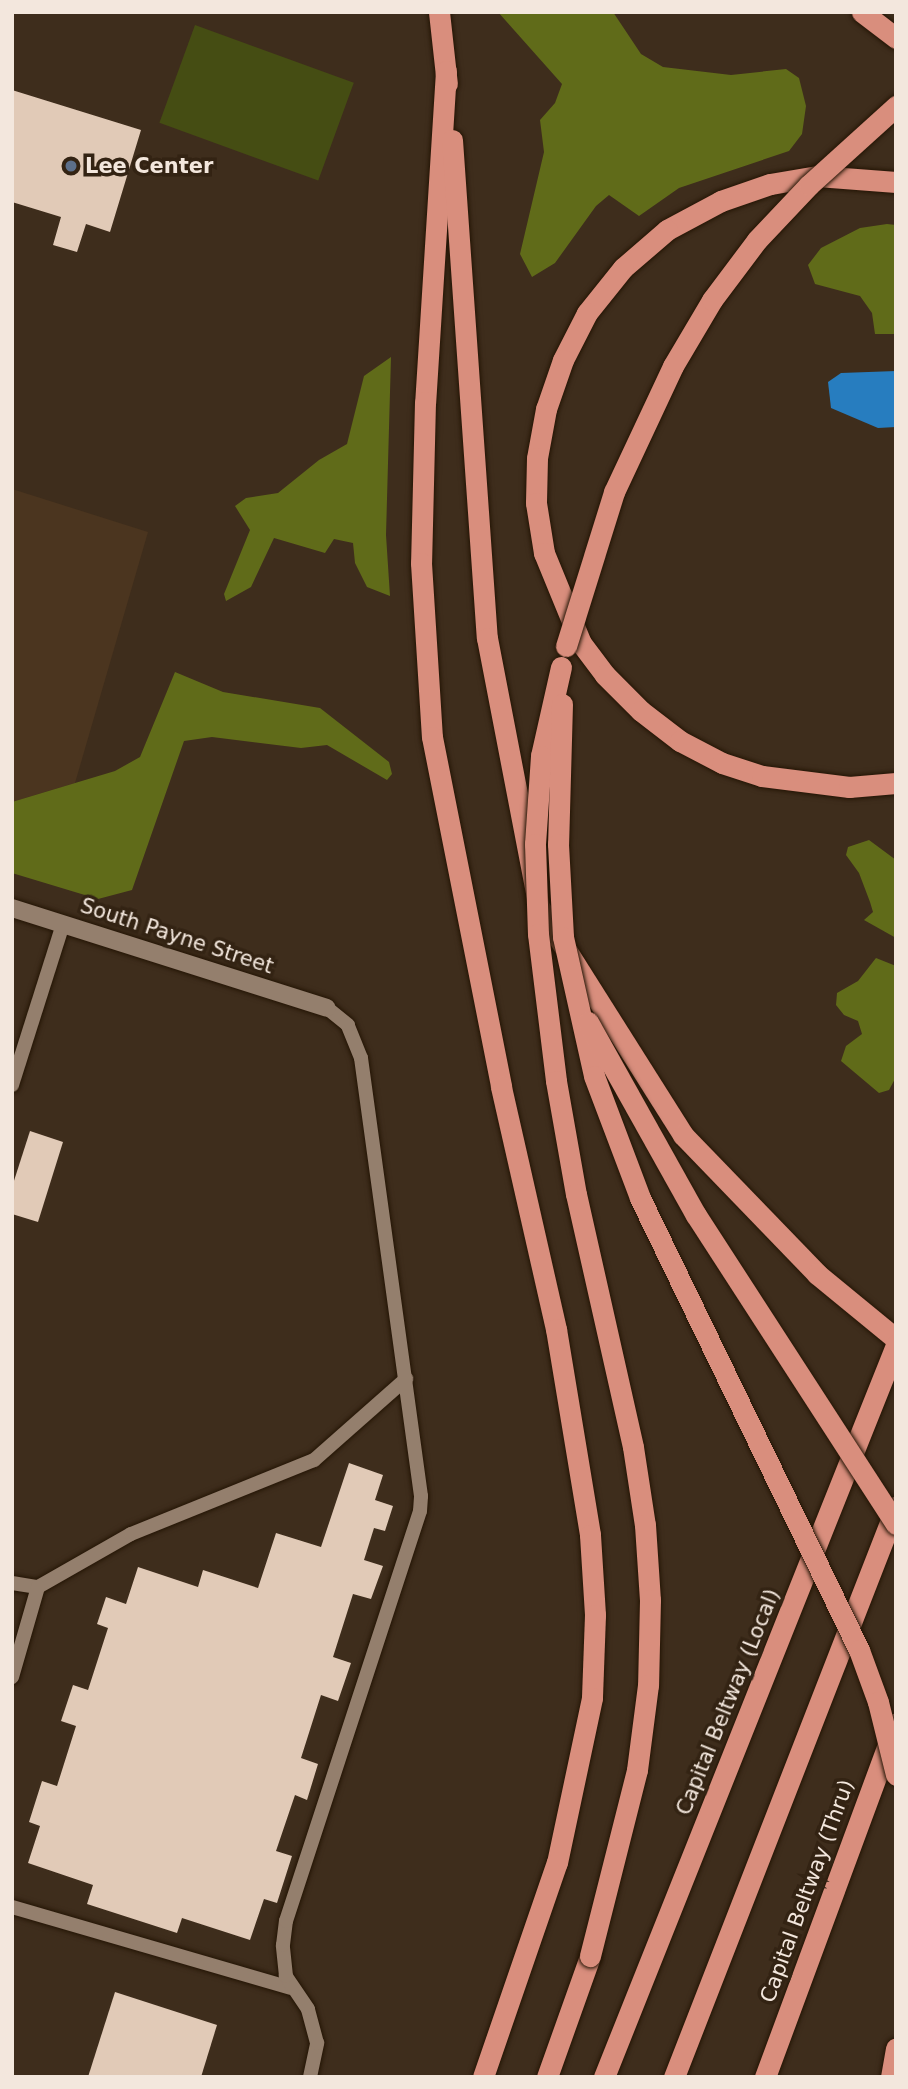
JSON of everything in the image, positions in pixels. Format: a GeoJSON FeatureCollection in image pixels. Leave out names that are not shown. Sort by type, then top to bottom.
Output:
{"type":"FeatureCollection","features":[{"type":"Feature","properties":{"kind":"highway"},"geometry":{"type":"LineString","coordinates":[[439,12],[446,71],[487,638],[499,715],[539,907],[589,1024],[653,1144],[896,1524]]}},
{"type":"Feature","properties":{"kind":"highway"},"geometry":{"type":"LineString","coordinates":[[862,12],[896,38]]}},
{"type":"Feature","properties":{"kind":"highway"},"geometry":{"type":"LineString","coordinates":[[446,71],[425,402],[421,563],[432,737],[501,1087],[563,1370],[590,1535],[595,1615],[592,1698],[557,1862],[483,2077]]}},
{"type":"Feature","properties":{"kind":"highway"},"geometry":{"type":"LineString","coordinates":[[547,2077],[590,1956],[637,1770],[648,1685],[650,1600],[645,1525],[633,1447],[576,1194],[556,1081],[538,934],[535,844],[541,756],[561,667],[614,492],[673,366],[705,311],[757,240],[868,126],[896,106]]}},
{"type":"Feature","properties":{"kind":"highway"},"geometry":{"type":"LineString","coordinates":[[896,183],[817,176],[770,184],[721,201],[667,230],[623,268],[587,313],[563,360],[539,446],[536,503],[544,552],[581,643],[605,675],[641,711],[680,741],[722,763],[762,776],[849,787],[896,783]]}},
{"type":"Feature","properties":{"kind":"highway"},"geometry":{"type":"LineString","coordinates":[[561,667],[558,844],[563,937],[593,1076],[640,1198],[859,1650],[878,1702],[896,1775]]}},
{"type":"Feature","properties":{"kind":"highway"},"geometry":{"type":"LineString","coordinates":[[539,907],[683,1135],[817,1274],[896,1339]]}},
{"type":"Feature","properties":{"kind":"highway","name":"Capital Beltway (Local)"},"geometry":{"type":"LineString","coordinates":[[604,2077],[896,1345]]}},
{"type":"Feature","properties":{"kind":"highway"},"geometry":{"type":"LineString","coordinates":[[674,2077],[896,1507]]}},
{"type":"Feature","properties":{"kind":"highway","name":"Capital Beltway (Thru)"},"geometry":{"type":"LineString","coordinates":[[765,2077],[896,1723]]}},
{"type":"Feature","properties":{"kind":"highway"},"geometry":{"type":"LineString","coordinates":[[891,2077],[896,2048]]}},
{"type":"Feature","properties":{"kind":"street","name":"South Payne Street"},"geometry":{"type":"LineString","coordinates":[[12,908],[327,1008]]}},
{"type":"Feature","properties":{"kind":"lane"},"geometry":{"type":"LineString","coordinates":[[12,1085],[63,924]]}},
{"type":"Feature","properties":{"kind":"lane"},"geometry":{"type":"LineString","coordinates":[[310,2077],[317,2043],[314,2025],[290,1988],[283,1945],[286,1921],[420,1511],[421,1480],[361,1058],[348,1025],[327,1008]]}},
{"type":"Feature","properties":{"kind":"lane"},"geometry":{"type":"LineString","coordinates":[[12,1583],[38,1587],[131,1534],[314,1460],[406,1379]]}},
{"type":"Feature","properties":{"kind":"lane"},"geometry":{"type":"LineString","coordinates":[[12,1677],[38,1587]]}},
{"type":"Feature","properties":{"kind":"lane"},"geometry":{"type":"LineString","coordinates":[[12,1907],[290,1988]]}},
{"type":"Feature","properties":{"kind":"shaded area"},"geometry":{"type":"Polygon","coordinates":[[[12,489],[148,532],[75,783],[12,802],[12,489]]]}},
{"type":"Feature","properties":{"kind":"green space"},"geometry":{"type":"Polygon","coordinates":[[[498,12],[613,12],[641,54],[663,67],[731,75],[786,69],[799,78],[806,106],[802,134],[789,151],[679,188],[639,216],[609,195],[596,206],[555,263],[532,277],[520,254],[544,152],[540,120],[555,103],[562,84],[498,12]]]}},
{"type":"Feature","properties":{"kind":"green space"},"geometry":{"type":"Polygon","coordinates":[[[195,25],[354,83],[318,181],[159,123],[195,25]]]}},
{"type":"Feature","properties":{"kind":"green space"},"geometry":{"type":"Polygon","coordinates":[[[896,225],[896,334],[875,334],[872,313],[860,296],[815,284],[808,265],[821,248],[860,228],[896,225]]]}},
{"type":"Feature","properties":{"kind":"green space"},"geometry":{"type":"Polygon","coordinates":[[[391,357],[386,535],[390,596],[367,587],[355,563],[353,543],[334,539],[325,553],[274,538],[251,587],[226,601],[224,594],[250,530],[235,506],[246,498],[278,493],[319,460],[347,444],[364,376],[391,357]]]}},
{"type":"Feature","properties":{"kind":"green space"},"geometry":{"type":"Polygon","coordinates":[[[175,672],[223,692],[320,708],[389,762],[392,774],[387,780],[327,745],[301,748],[212,737],[184,741],[132,890],[98,899],[12,873],[12,802],[115,771],[140,757],[175,672]]]}},
{"type":"Feature","properties":{"kind":"green space"},"geometry":{"type":"Polygon","coordinates":[[[869,840],[896,860],[896,938],[864,920],[873,912],[859,873],[846,855],[848,847],[869,840]]]}},
{"type":"Feature","properties":{"kind":"green space"},"geometry":{"type":"Polygon","coordinates":[[[876,958],[896,966],[896,1077],[889,1090],[879,1093],[841,1061],[846,1046],[862,1034],[858,1021],[844,1015],[836,1005],[837,993],[858,981],[876,958]]]}},
{"type":"Feature","properties":{"kind":"water"},"geometry":{"type":"Polygon","coordinates":[[[896,371],[896,427],[878,428],[831,408],[828,382],[841,373],[896,371]]]}},
{"type":"Feature","properties":{"kind":"building","name":"Lee Center"},"geometry":{"type":"Polygon","coordinates":[[[12,90],[141,130],[110,232],[86,224],[77,252],[53,245],[61,217],[12,202],[12,90]]]}},
{"type":"Feature","properties":{"kind":"building"},"geometry":{"type":"Polygon","coordinates":[[[30,1131],[63,1142],[38,1222],[12,1214],[12,1187],[30,1131]]]}},
{"type":"Feature","properties":{"kind":"building"},"geometry":{"type":"Polygon","coordinates":[[[349,1463],[383,1475],[375,1500],[393,1506],[385,1531],[374,1528],[364,1560],[383,1566],[371,1599],[353,1594],[333,1657],[351,1663],[338,1701],[321,1695],[301,1758],[318,1764],[307,1800],[295,1795],[276,1851],[292,1856],[277,1903],[264,1899],[250,1940],[182,1918],[177,1933],[87,1904],[93,1885],[28,1863],[40,1826],[29,1822],[42,1781],[57,1786],[76,1726],[61,1721],[73,1685],[88,1690],[108,1628],[97,1624],[106,1597],[126,1604],[138,1567],[198,1587],[203,1570],[258,1588],[276,1533],[321,1547],[349,1463]]]}},
{"type":"Feature","properties":{"kind":"building"},"geometry":{"type":"Polygon","coordinates":[[[115,1992],[217,2025],[201,2077],[88,2077],[115,1992]]]}},
{"type":"Feature","properties":{"kind":"place","name":"Lee Center"},"geometry":{"type":"Point","coordinates":[71,166]}}]}
